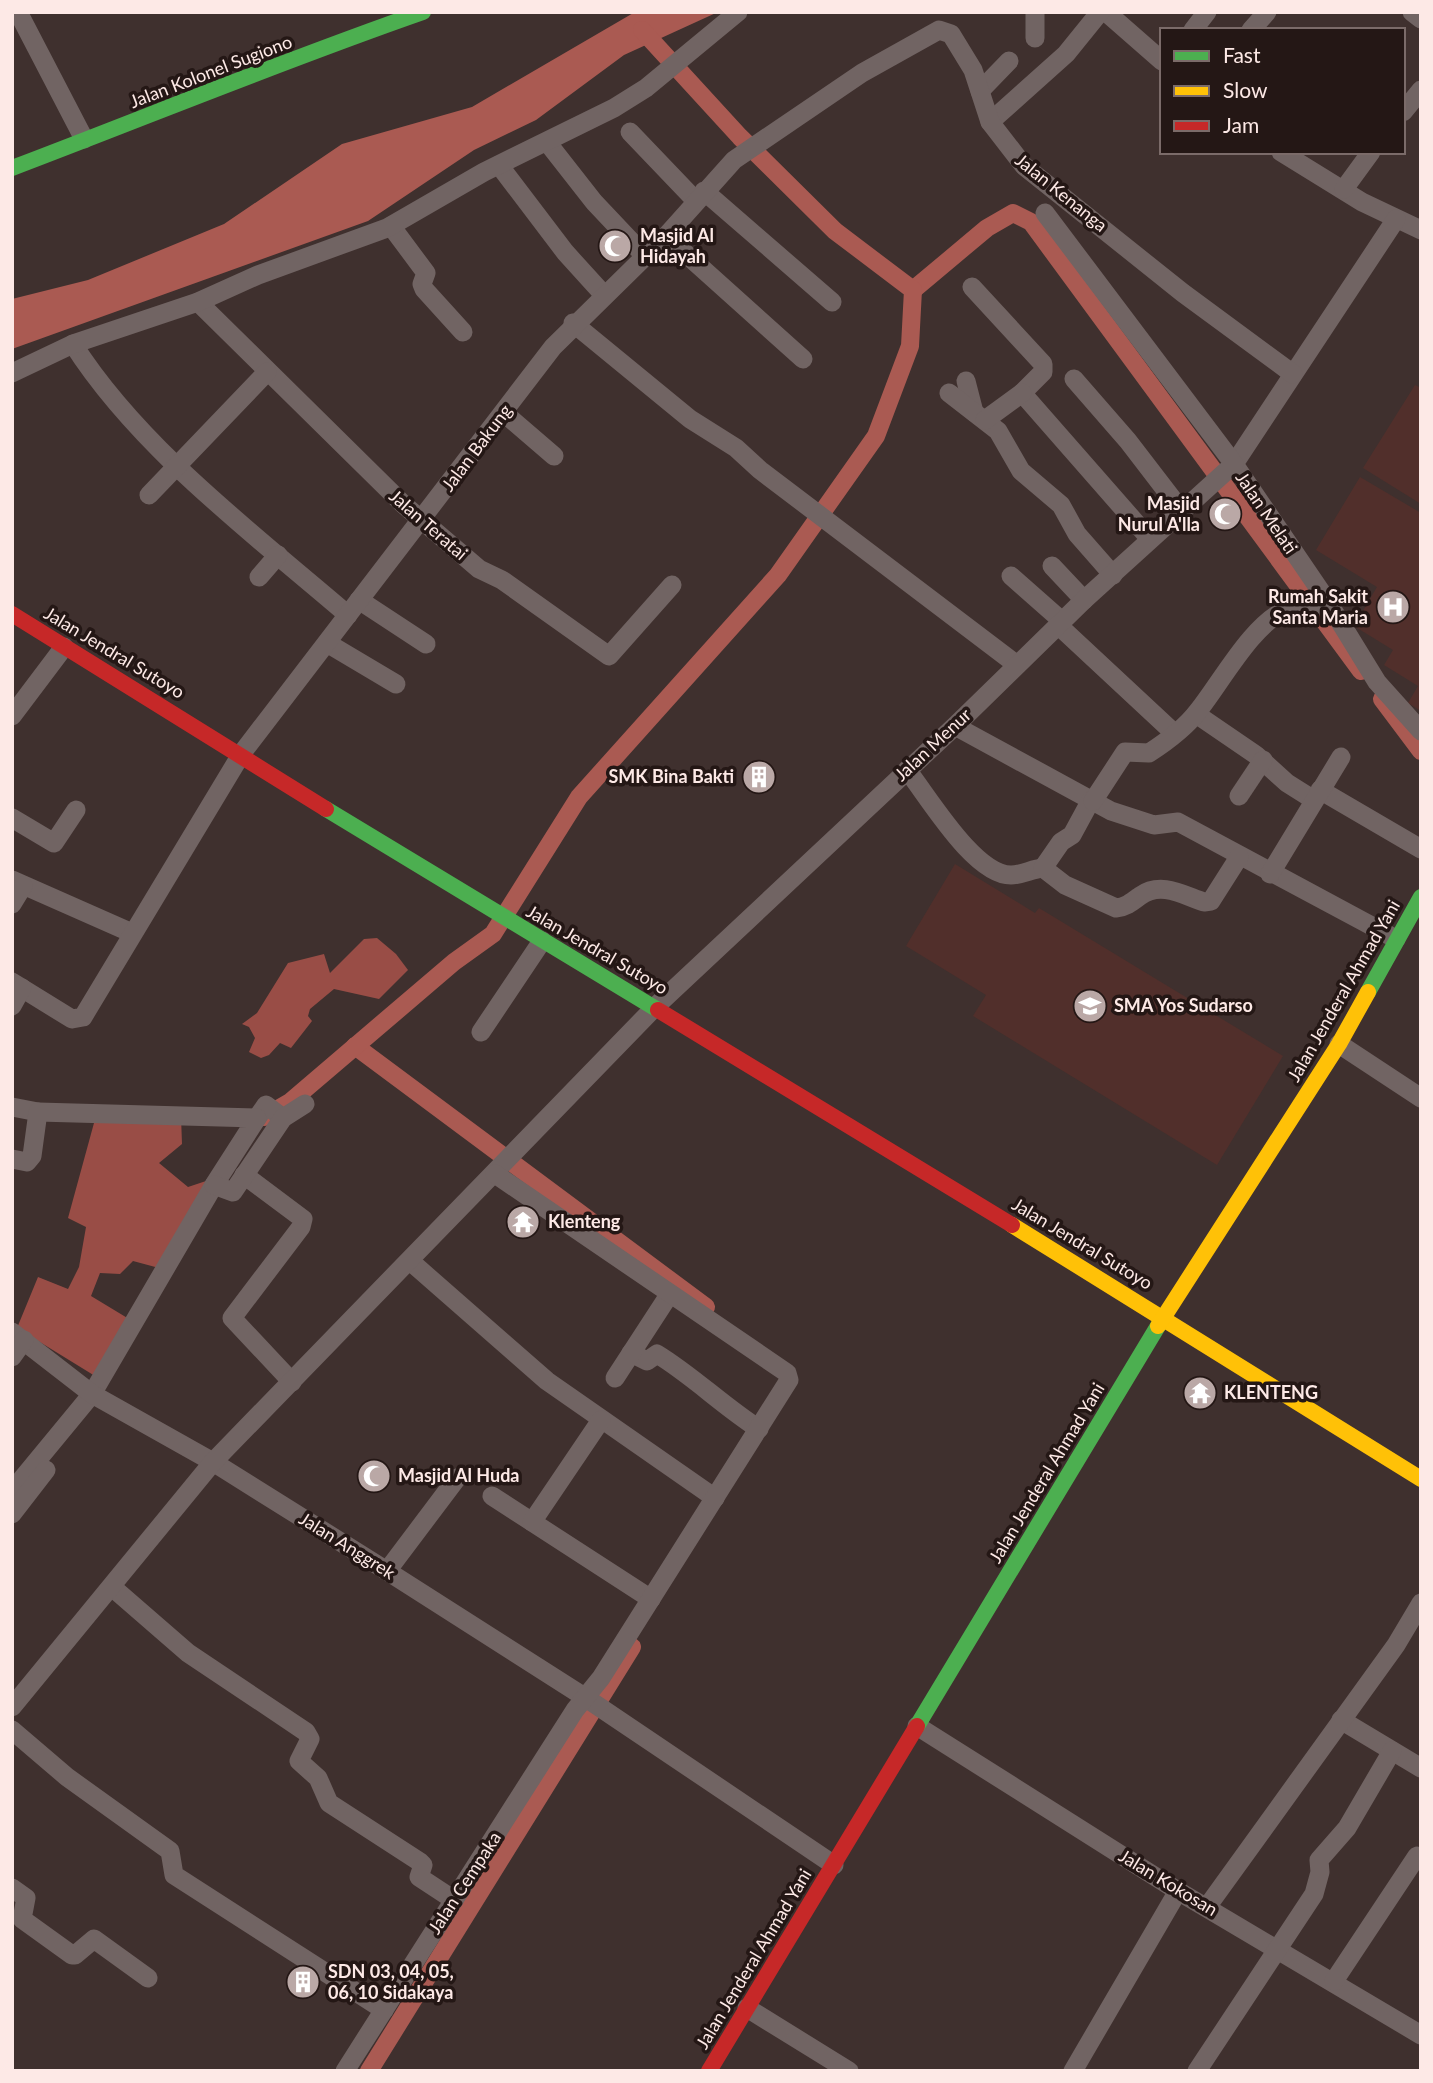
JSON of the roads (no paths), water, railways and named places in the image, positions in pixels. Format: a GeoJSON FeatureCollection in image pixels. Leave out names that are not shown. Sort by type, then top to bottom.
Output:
{"type":"FeatureCollection","features":[{"type":"Feature","properties":{"kind":"street"},"geometry":{"type":"LineString","coordinates":[[18,12],[84,139]]}},
{"type":"Feature","properties":{"kind":"street","name":"Jalan Kolonel Sugiono"},"geometry":{"type":"LineString","coordinates":[[12,168],[423,12]]}},
{"type":"Feature","properties":{"kind":"street"},"geometry":{"type":"LineString","coordinates":[[12,373],[73,344],[198,302],[258,275],[391,226],[499,165],[646,88],[738,12]]}},
{"type":"Feature","properties":{"kind":"street"},"geometry":{"type":"LineString","coordinates":[[1035,12],[1035,38]]}},
{"type":"Feature","properties":{"kind":"street"},"geometry":{"type":"LineString","coordinates":[[990,122],[1066,54],[1100,12]]}},
{"type":"Feature","properties":{"kind":"street"},"geometry":{"type":"LineString","coordinates":[[1106,12],[1160,59]]}},
{"type":"Feature","properties":{"kind":"street"},"geometry":{"type":"LineString","coordinates":[[1195,28],[1208,12]]}},
{"type":"Feature","properties":{"kind":"street"},"geometry":{"type":"LineString","coordinates":[[1253,28],[1267,12]]}},
{"type":"Feature","properties":{"kind":"street"},"geometry":{"type":"LineString","coordinates":[[1412,12],[1421,19]]}},
{"type":"Feature","properties":{"kind":"street","name":"Jalan Kenanga"},"geometry":{"type":"LineString","coordinates":[[761,139],[796,120],[899,50],[939,30],[951,34],[958,41],[990,122],[1024,166],[1184,293],[1293,374]]}},
{"type":"Feature","properties":{"kind":"street"},"geometry":{"type":"LineString","coordinates":[[980,91],[1009,61]]}},
{"type":"Feature","properties":{"kind":"street"},"geometry":{"type":"LineString","coordinates":[[1405,110],[1421,90]]}},
{"type":"Feature","properties":{"kind":"street"},"geometry":{"type":"LineString","coordinates":[[630,132],[700,196],[832,302]]}},
{"type":"Feature","properties":{"kind":"street","name":"Jalan Bakung"},"geometry":{"type":"LineString","coordinates":[[17,985],[72,1019],[79,1020],[242,753],[573,323],[666,236],[734,160],[761,139]]}},
{"type":"Feature","properties":{"kind":"street"},"geometry":{"type":"LineString","coordinates":[[547,142],[594,202],[645,256]]}},
{"type":"Feature","properties":{"kind":"street"},"geometry":{"type":"LineString","coordinates":[[1284,154],[1396,219],[1421,230]]}},
{"type":"Feature","properties":{"kind":"street"},"geometry":{"type":"LineString","coordinates":[[1344,188],[1370,154]]}},
{"type":"Feature","properties":{"kind":"street"},"geometry":{"type":"LineString","coordinates":[[499,165],[565,252],[604,295]]}},
{"type":"Feature","properties":{"kind":"street"},"geometry":{"type":"LineString","coordinates":[[1045,213],[1232,466]]}},
{"type":"Feature","properties":{"kind":"street","name":"Jalan Melati"},"geometry":{"type":"LineString","coordinates":[[1396,219],[1232,466],[1315,607],[1421,732]]}},
{"type":"Feature","properties":{"kind":"street"},"geometry":{"type":"LineString","coordinates":[[391,226],[426,273],[422,284],[424,289],[463,332]]}},
{"type":"Feature","properties":{"kind":"street"},"geometry":{"type":"LineString","coordinates":[[666,236],[803,359]]}},
{"type":"Feature","properties":{"kind":"street"},"geometry":{"type":"LineString","coordinates":[[972,287],[1044,364],[1043,372],[1022,393],[980,416]]}},
{"type":"Feature","properties":{"kind":"street","name":"Jalan Teratai"},"geometry":{"type":"LineString","coordinates":[[198,302],[346,452],[422,521],[479,569],[502,580],[609,656],[672,584]]}},
{"type":"Feature","properties":{"kind":"street"},"geometry":{"type":"LineString","coordinates":[[573,323],[690,419],[736,448],[803,503],[1017,665]]}},
{"type":"Feature","properties":{"kind":"street"},"geometry":{"type":"LineString","coordinates":[[73,344],[103,388],[136,425],[278,555],[353,608],[426,644]]}},
{"type":"Feature","properties":{"kind":"street"},"geometry":{"type":"LineString","coordinates":[[149,495],[267,372]]}},
{"type":"Feature","properties":{"kind":"street"},"geometry":{"type":"LineString","coordinates":[[1074,379],[1181,510]]}},
{"type":"Feature","properties":{"kind":"street"},"geometry":{"type":"LineString","coordinates":[[966,381],[980,416]]}},
{"type":"Feature","properties":{"kind":"street"},"geometry":{"type":"LineString","coordinates":[[949,393],[980,416],[1009,446],[1021,471],[1061,505],[1077,534],[1113,575]]}},
{"type":"Feature","properties":{"kind":"street"},"geometry":{"type":"LineString","coordinates":[[1022,393],[1150,539]]}},
{"type":"Feature","properties":{"kind":"street"},"geometry":{"type":"LineString","coordinates":[[504,413],[554,456]]}},
{"type":"Feature","properties":{"kind":"street","name":"Jalan Menur"},"geometry":{"type":"LineString","coordinates":[[12,1707],[214,1462],[655,1007],[956,726],[1084,600],[1232,466]]}},
{"type":"Feature","properties":{"kind":"street"},"geometry":{"type":"LineString","coordinates":[[259,577],[278,555]]}},
{"type":"Feature","properties":{"kind":"street"},"geometry":{"type":"LineString","coordinates":[[1052,566],[1084,600]]}},
{"type":"Feature","properties":{"kind":"street"},"geometry":{"type":"LineString","coordinates":[[1012,576],[1174,733]]}},
{"type":"Feature","properties":{"kind":"street"},"geometry":{"type":"LineString","coordinates":[[906,770],[927,794],[933,810],[975,857],[993,869],[1013,875],[1043,868],[1061,842],[1072,835],[1125,752],[1149,753],[1196,714],[1240,654],[1271,619],[1287,610],[1315,607]]}},
{"type":"Feature","properties":{"kind":"street","name":"Jalan Jendral Sutoyo"},"geometry":{"type":"LineString","coordinates":[[12,614],[242,753],[359,830],[503,918],[655,1007],[1164,1316],[1421,1479]]}},
{"type":"Feature","properties":{"kind":"street"},"geometry":{"type":"LineString","coordinates":[[327,643],[396,684]]}},
{"type":"Feature","properties":{"kind":"street"},"geometry":{"type":"LineString","coordinates":[[12,716],[64,647]]}},
{"type":"Feature","properties":{"kind":"street"},"geometry":{"type":"LineString","coordinates":[[1196,714],[1263,760],[1287,783],[1317,795],[1421,849]]}},
{"type":"Feature","properties":{"kind":"street"},"geometry":{"type":"LineString","coordinates":[[956,726],[1092,801],[1139,822],[1159,825],[1178,822],[1270,874],[1396,939]]}},
{"type":"Feature","properties":{"kind":"street"},"geometry":{"type":"LineString","coordinates":[[1270,874],[1341,757]]}},
{"type":"Feature","properties":{"kind":"street"},"geometry":{"type":"LineString","coordinates":[[1239,796],[1263,760]]}},
{"type":"Feature","properties":{"kind":"street"},"geometry":{"type":"LineString","coordinates":[[12,818],[54,843],[76,810]]}},
{"type":"Feature","properties":{"kind":"street"},"geometry":{"type":"LineString","coordinates":[[1043,868],[1074,890],[1119,908],[1143,894],[1163,888],[1204,902],[1211,901],[1239,857]]}},
{"type":"Feature","properties":{"kind":"street"},"geometry":{"type":"LineString","coordinates":[[12,904],[18,883],[132,933]]}},
{"type":"Feature","properties":{"kind":"street","name":"Jalan Jenderal Ahmad Yani"},"geometry":{"type":"LineString","coordinates":[[709,2071],[1164,1316],[1339,1044],[1421,897]]}},
{"type":"Feature","properties":{"kind":"street"},"geometry":{"type":"LineString","coordinates":[[481,1032],[542,941]]}},
{"type":"Feature","properties":{"kind":"street"},"geometry":{"type":"LineString","coordinates":[[12,1006],[17,985]]}},
{"type":"Feature","properties":{"kind":"street"},"geometry":{"type":"LineString","coordinates":[[1339,1044],[1421,1098]]}},
{"type":"Feature","properties":{"kind":"street"},"geometry":{"type":"LineString","coordinates":[[12,1107],[38,1112],[272,1115],[305,1104]]}},
{"type":"Feature","properties":{"kind":"street"},"geometry":{"type":"LineString","coordinates":[[12,1159],[26,1162],[32,1156],[38,1112]]}},
{"type":"Feature","properties":{"kind":"street"},"geometry":{"type":"LineString","coordinates":[[221,1188],[244,1175],[272,1115]]}},
{"type":"Feature","properties":{"kind":"street"},"geometry":{"type":"LineString","coordinates":[[12,1514],[96,1396],[221,1188],[272,1115]]}},
{"type":"Feature","properties":{"kind":"street"},"geometry":{"type":"LineString","coordinates":[[500,1168],[669,1295],[615,1378]]}},
{"type":"Feature","properties":{"kind":"street"},"geometry":{"type":"LineString","coordinates":[[244,1175],[303,1219],[301,1227],[232,1318],[292,1382]]}},
{"type":"Feature","properties":{"kind":"street"},"geometry":{"type":"LineString","coordinates":[[410,1261],[547,1381],[715,1498]]}},
{"type":"Feature","properties":{"kind":"street","name":"Jalan Cempaka"},"geometry":{"type":"LineString","coordinates":[[345,2071],[454,1900],[592,1703],[651,1599],[788,1383],[789,1375],[669,1295]]}},
{"type":"Feature","properties":{"kind":"street"},"geometry":{"type":"LineString","coordinates":[[12,1357],[18,1336]]}},
{"type":"Feature","properties":{"kind":"street","name":"Jalan Anggrek"},"geometry":{"type":"LineString","coordinates":[[18,1336],[96,1396],[214,1462],[387,1571],[592,1703],[834,1865]]}},
{"type":"Feature","properties":{"kind":"street"},"geometry":{"type":"LineString","coordinates":[[631,1353],[647,1362],[657,1354],[681,1369],[726,1408],[759,1429]]}},
{"type":"Feature","properties":{"kind":"street"},"geometry":{"type":"LineString","coordinates":[[12,1491],[96,1396]]}},
{"type":"Feature","properties":{"kind":"street"},"geometry":{"type":"LineString","coordinates":[[532,1522],[601,1420]]}},
{"type":"Feature","properties":{"kind":"street"},"geometry":{"type":"LineString","coordinates":[[387,1571],[457,1478]]}},
{"type":"Feature","properties":{"kind":"street"},"geometry":{"type":"LineString","coordinates":[[492,1496],[651,1599]]}},
{"type":"Feature","properties":{"kind":"street"},"geometry":{"type":"LineString","coordinates":[[112,1587],[188,1653],[306,1732],[310,1739],[299,1761],[318,1778],[326,1800],[420,1862],[423,1866],[419,1877],[454,1900]]}},
{"type":"Feature","properties":{"kind":"street"},"geometry":{"type":"LineString","coordinates":[[1207,1907],[1396,1645],[1421,1603]]}},
{"type":"Feature","properties":{"kind":"street"},"geometry":{"type":"LineString","coordinates":[[1341,1720],[1421,1768]]}},
{"type":"Feature","properties":{"kind":"street","name":"Jalan Kokosan"},"geometry":{"type":"LineString","coordinates":[[917,1727],[1178,1891],[1421,2035]]}},
{"type":"Feature","properties":{"kind":"street"},"geometry":{"type":"LineString","coordinates":[[12,1730],[67,1777],[170,1851],[174,1875],[384,2010]]}},
{"type":"Feature","properties":{"kind":"street"},"geometry":{"type":"LineString","coordinates":[[1197,2071],[1314,1894],[1319,1879],[1319,1860],[1347,1828],[1392,1751]]}},
{"type":"Feature","properties":{"kind":"street"},"geometry":{"type":"LineString","coordinates":[[1334,1982],[1417,1857]]}},
{"type":"Feature","properties":{"kind":"street"},"geometry":{"type":"LineString","coordinates":[[12,1888],[26,1899],[22,1919],[72,1955],[93,1939],[148,1978]]}},
{"type":"Feature","properties":{"kind":"street"},"geometry":{"type":"LineString","coordinates":[[1073,2071],[1178,1891]]}},
{"type":"Feature","properties":{"kind":"street"},"geometry":{"type":"LineString","coordinates":[[747,2008],[849,2071]]}},
{"type":"Feature","properties":{"kind":"waterway"},"geometry":{"type":"LineString","coordinates":[[264,1117],[290,1102],[454,962],[493,934],[579,797],[778,575],[876,436],[910,346],[913,290],[835,231],[740,137],[642,30]]}},
{"type":"Feature","properties":{"kind":"waterway"},"geometry":{"type":"LineString","coordinates":[[913,290],[987,228],[1013,213],[1031,222],[1361,671]]}},
{"type":"Feature","properties":{"kind":"waterway"},"geometry":{"type":"LineString","coordinates":[[1382,699],[1421,751]]}},
{"type":"Feature","properties":{"kind":"waterway"},"geometry":{"type":"LineString","coordinates":[[355,1046],[706,1307]]}},
{"type":"Feature","properties":{"kind":"waterway"},"geometry":{"type":"LineString","coordinates":[[369,2071],[632,1647]]}},
{"type":"Feature","properties":{"kind":"place","name":"Masjid Al Hidayah"},"geometry":{"type":"Point","coordinates":[615,246]}},
{"type":"Feature","properties":{"kind":"place","name":"Masjid Nurul A'lla"},"geometry":{"type":"Point","coordinates":[1225,514]}},
{"type":"Feature","properties":{"kind":"place","name":"Rumah Sakit Santa Maria"},"geometry":{"type":"Point","coordinates":[1393,607]}},
{"type":"Feature","properties":{"kind":"place","name":"SMK Bina Bakti"},"geometry":{"type":"Point","coordinates":[759,777]}},
{"type":"Feature","properties":{"kind":"place","name":"SMA Yos Sudarso"},"geometry":{"type":"Point","coordinates":[1090,1006]}},
{"type":"Feature","properties":{"kind":"place","name":"Klenteng"},"geometry":{"type":"Point","coordinates":[523,1222]}},
{"type":"Feature","properties":{"kind":"place","name":"KLENTENG"},"geometry":{"type":"Point","coordinates":[1200,1393]}},
{"type":"Feature","properties":{"kind":"place","name":"Masjid Al Huda"},"geometry":{"type":"Point","coordinates":[374,1476]}},
{"type":"Feature","properties":{"kind":"place","name":"SDN 03, 04, 05, 06, 10 Sidakaya"},"geometry":{"type":"Point","coordinates":[303,1982]}}]}
